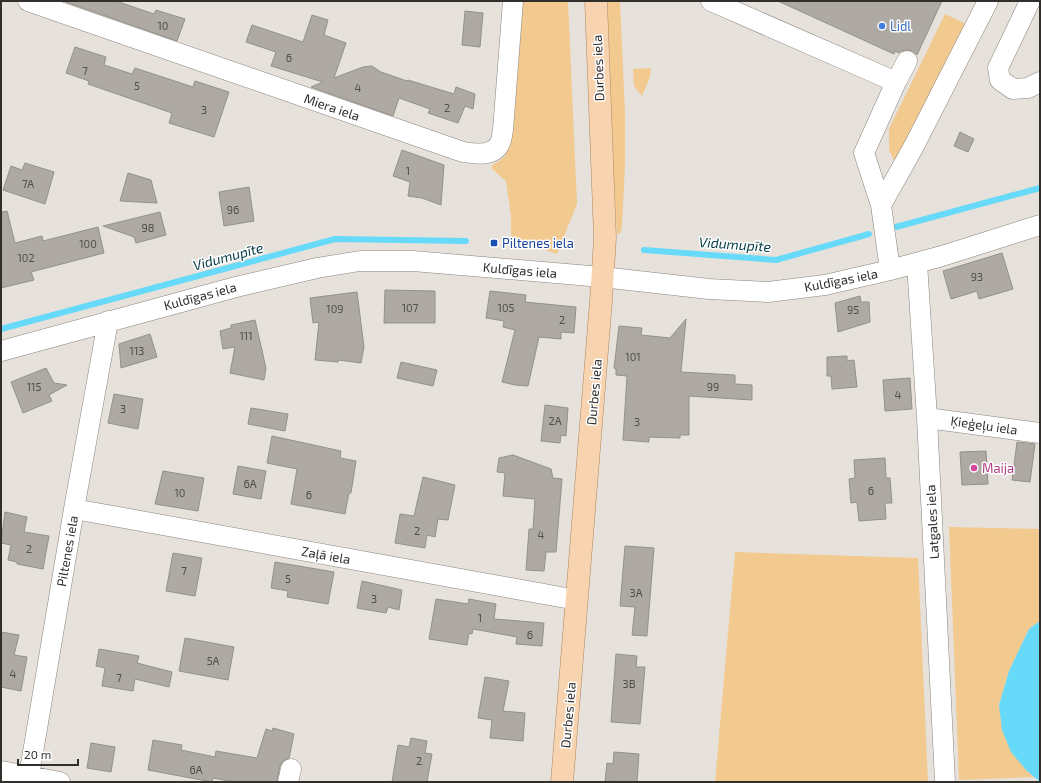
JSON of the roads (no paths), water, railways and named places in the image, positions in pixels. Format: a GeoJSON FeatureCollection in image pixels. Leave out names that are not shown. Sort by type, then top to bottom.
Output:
{"type":"FeatureCollection","features":[{"type":"Feature","properties":{"kind":"main road","name":"Durbes iela"},"geometry":{"type":"LineString","coordinates":[[562,782],[605,238],[596,1]]}},
{"type":"Feature","properties":{"kind":"street","name":"Miera iela"},"geometry":{"type":"LineString","coordinates":[[28,1],[463,152],[481,155],[493,150],[500,144],[503,130],[513,1]]}},
{"type":"Feature","properties":{"kind":"street"},"geometry":{"type":"LineString","coordinates":[[711,1],[896,82]]}},
{"type":"Feature","properties":{"kind":"street"},"geometry":{"type":"LineString","coordinates":[[881,205],[914,146],[988,1]]}},
{"type":"Feature","properties":{"kind":"street"},"geometry":{"type":"LineString","coordinates":[[1030,1],[998,68],[1000,80],[1014,89],[1028,88],[1040,82]]}},
{"type":"Feature","properties":{"kind":"street"},"geometry":{"type":"LineString","coordinates":[[890,270],[881,205],[864,153],[906,61]]}},
{"type":"Feature","properties":{"kind":"street","name":"Kuldīgas iela"},"geometry":{"type":"LineString","coordinates":[[1,351],[244,285],[317,268],[360,261],[413,261],[602,277],[709,289],[768,292],[825,284],[890,270],[1040,225]]}},
{"type":"Feature","properties":{"kind":"street","name":"Latgales iela"},"geometry":{"type":"LineString","coordinates":[[917,263],[927,418],[945,782]]}},
{"type":"Feature","properties":{"kind":"street","name":"Piltenes iela"},"geometry":{"type":"LineString","coordinates":[[28,779],[108,321]]}},
{"type":"Feature","properties":{"kind":"street","name":"Ķieģeļu iela"},"geometry":{"type":"LineString","coordinates":[[927,418],[1040,433]]}},
{"type":"Feature","properties":{"kind":"street","name":"Zaļā iela"},"geometry":{"type":"LineString","coordinates":[[74,509],[577,600]]}},
{"type":"Feature","properties":{"kind":"street"},"geometry":{"type":"LineString","coordinates":[[1,771],[28,779],[60,782]]}},
{"type":"Feature","properties":{"kind":"water"},"geometry":{"type":"Polygon","coordinates":[[[1040,621],[1040,782],[1026,770],[1011,752],[1002,730],[999,705],[1009,671],[1029,629],[1040,621]]]}},
{"type":"Feature","properties":{"kind":"waterway","name":"Vidumupīte"},"geometry":{"type":"LineString","coordinates":[[896,227],[1040,188]]}},
{"type":"Feature","properties":{"kind":"waterway","name":"Vidumupīte"},"geometry":{"type":"LineString","coordinates":[[644,250],[776,260],[869,234]]}},
{"type":"Feature","properties":{"kind":"waterway","name":"Vidumupīte"},"geometry":{"type":"LineString","coordinates":[[1,329],[335,239],[466,241]]}},
{"type":"Feature","properties":{"kind":"place","name":"Lidl"},"geometry":{"type":"Point","coordinates":[882,26]}},
{"type":"Feature","properties":{"kind":"place","name":"Piltenes iela"},"geometry":{"type":"Point","coordinates":[494,243]}},
{"type":"Feature","properties":{"kind":"place","name":"Maija"},"geometry":{"type":"Point","coordinates":[974,468]}}]}
